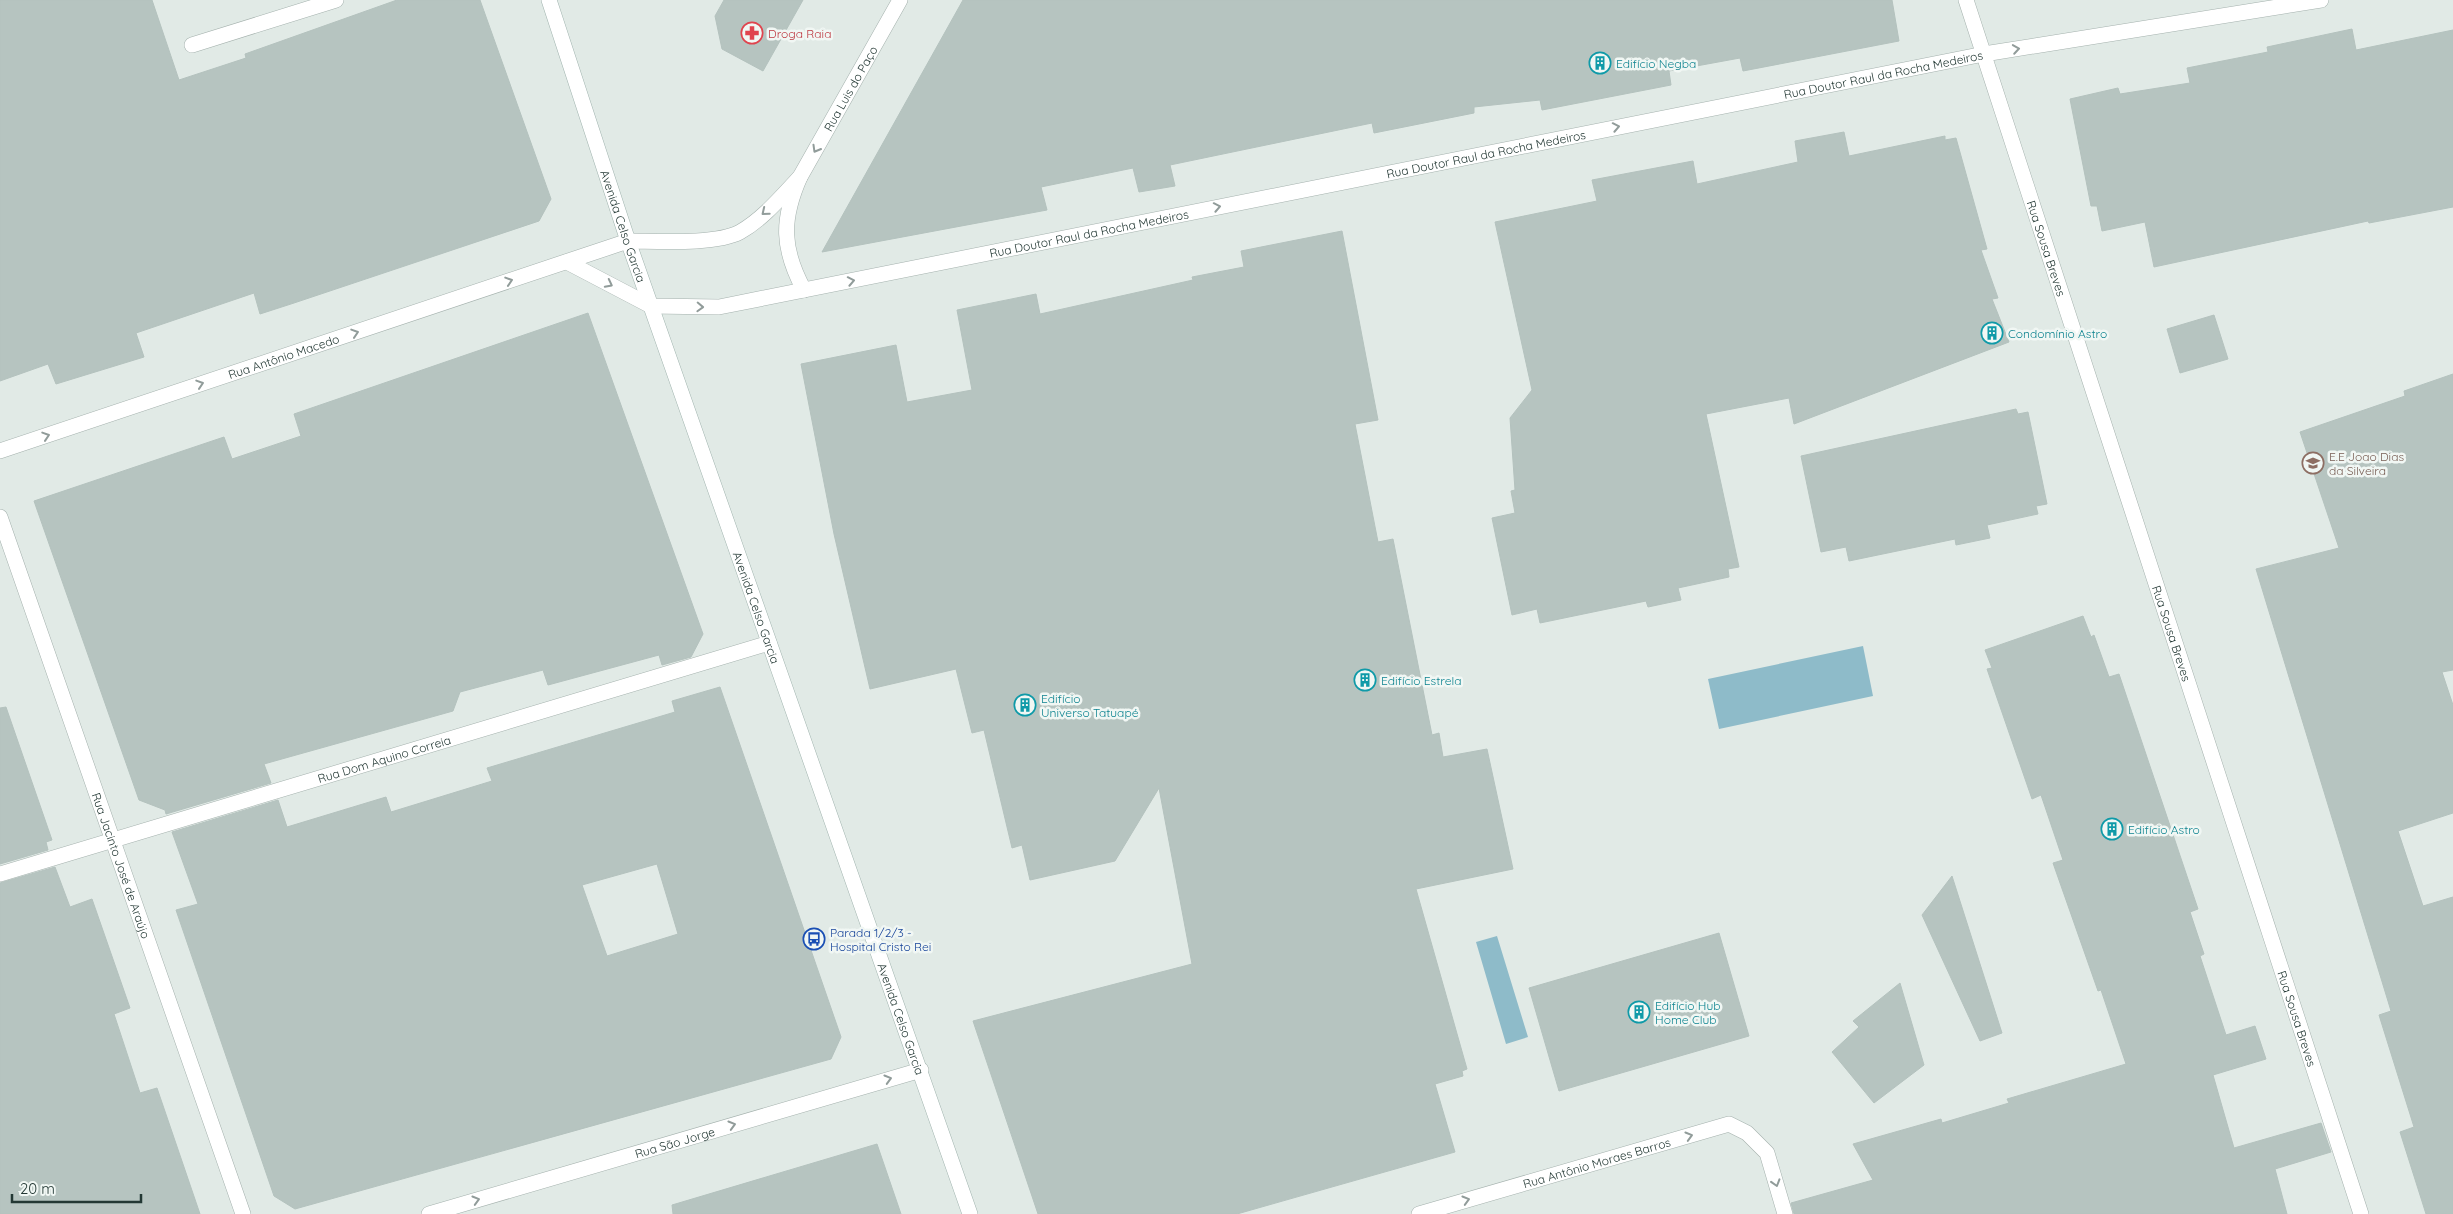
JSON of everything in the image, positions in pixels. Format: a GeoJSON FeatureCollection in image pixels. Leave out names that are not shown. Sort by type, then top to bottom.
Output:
{"type":"FeatureCollection","features":[{"type":"Feature","properties":{"kind":"street"},"geometry":{"type":"LineString","coordinates":[[192,45],[336,0]]}},
{"type":"Feature","properties":{"kind":"street","name":"Avenida Celso Garcia"},"geometry":{"type":"LineString","coordinates":[[549,0],[628,241],[921,1070],[970,1214]]}},
{"type":"Feature","properties":{"kind":"street","name":"Rua Luis do Paço"},"geometry":{"type":"LineString","coordinates":[[804,290],[792,269],[786,246],[790,199],[800,177],[900,0]]}},
{"type":"Feature","properties":{"kind":"street","name":"Rua Sousa Breves"},"geometry":{"type":"LineString","coordinates":[[1966,0],[2361,1214]]}},
{"type":"Feature","properties":{"kind":"street","name":"Rua Doutor Raul da Rocha Medeiros"},"geometry":{"type":"LineString","coordinates":[[651,306],[719,308],[1984,54],[2321,0]]}},
{"type":"Feature","properties":{"kind":"street","name":"Rua Luis do Paço"},"geometry":{"type":"LineString","coordinates":[[628,241],[705,240],[739,233],[771,208],[800,177]]}},
{"type":"Feature","properties":{"kind":"street","name":"Rua Antônio Macedo"},"geometry":{"type":"LineString","coordinates":[[0,451],[628,241]]}},
{"type":"Feature","properties":{"kind":"street"},"geometry":{"type":"LineString","coordinates":[[567,262],[651,306]]}},
{"type":"Feature","properties":{"kind":"street","name":"Rua Jacinto José de Araújo"},"geometry":{"type":"LineString","coordinates":[[0,517],[243,1214]]}},
{"type":"Feature","properties":{"kind":"street","name":"Rua Dom Aquino Correia"},"geometry":{"type":"LineString","coordinates":[[0,874],[769,644]]}},
{"type":"Feature","properties":{"kind":"street","name":"Rua São Jorge"},"geometry":{"type":"LineString","coordinates":[[429,1214],[921,1070]]}},
{"type":"Feature","properties":{"kind":"street","name":"Rua Antônio Moraes Barros"},"geometry":{"type":"LineString","coordinates":[[1419,1214],[1729,1124],[1746,1133],[1767,1153],[1785,1214]]}},
{"type":"Feature","properties":{"kind":"water"},"geometry":{"type":"Polygon","coordinates":[[[1863,646],[1873,696],[1719,729],[1708,679],[1863,646]]]}},
{"type":"Feature","properties":{"kind":"water"},"geometry":{"type":"Polygon","coordinates":[[[1497,936],[1528,1037],[1506,1044],[1476,942],[1497,936]]]}},
{"type":"Feature","properties":{"kind":"building"},"geometry":{"type":"Polygon","coordinates":[[[0,0],[152,0],[179,80],[246,58],[245,54],[397,0],[480,0],[551,199],[539,221],[260,314],[254,293],[136,333],[144,357],[56,384],[48,364],[0,381],[0,0]]]}},
{"type":"Feature","properties":{"kind":"building","name":"Droga Raia"},"geometry":{"type":"Polygon","coordinates":[[[724,0],[803,0],[763,71],[722,49],[715,16],[724,0]]]}},
{"type":"Feature","properties":{"kind":"building"},"geometry":{"type":"Polygon","coordinates":[[[963,0],[1892,0],[1899,41],[1743,71],[1740,58],[1669,71],[1671,85],[1542,110],[1540,100],[1474,107],[1474,113],[1374,133],[1372,123],[1170,165],[1175,186],[1139,192],[1133,168],[1041,187],[1047,210],[822,252],[963,0]]]}},
{"type":"Feature","properties":{"kind":"building"},"geometry":{"type":"Polygon","coordinates":[[[2352,29],[2356,50],[2453,30],[2453,207],[2369,223],[2368,221],[2154,267],[2145,222],[2102,231],[2097,206],[2091,206],[2070,99],[2118,88],[2120,94],[2190,83],[2187,68],[2268,52],[2267,47],[2352,29]]]}},
{"type":"Feature","properties":{"kind":"building"},"geometry":{"type":"Polygon","coordinates":[[[1844,132],[1849,156],[1945,136],[1945,140],[1956,138],[1987,249],[1981,250],[1998,298],[1992,299],[2009,342],[1794,424],[1789,398],[1706,414],[1739,567],[1728,569],[1729,577],[1678,588],[1681,600],[1648,607],[1646,601],[1540,623],[1537,609],[1512,615],[1492,518],[1515,513],[1511,491],[1515,490],[1510,418],[1532,390],[1495,222],[1597,201],[1592,180],[1693,161],[1697,184],[1798,162],[1795,141],[1844,132]]]}},
{"type":"Feature","properties":{"kind":"building"},"geometry":{"type":"Polygon","coordinates":[[[1342,231],[1378,420],[1355,424],[1378,542],[1393,539],[1432,735],[1439,733],[1443,757],[1487,749],[1513,869],[1416,889],[1467,1069],[1462,1071],[1463,1076],[1435,1084],[1455,1152],[1237,1214],[1038,1214],[973,1021],[1192,964],[1159,788],[1115,861],[1030,880],[1022,845],[1012,848],[984,730],[972,733],[956,669],[870,689],[834,534],[801,364],[896,345],[907,402],[972,390],[957,310],[1036,294],[1040,314],[1193,280],[1192,277],[1244,267],[1241,251],[1342,231]]]}},
{"type":"Feature","properties":{"kind":"building"},"geometry":{"type":"Polygon","coordinates":[[[588,313],[703,634],[691,657],[662,665],[659,655],[548,685],[543,670],[460,692],[453,711],[264,764],[271,783],[166,814],[165,810],[139,800],[34,501],[224,437],[232,459],[301,436],[294,414],[588,313]]]}},
{"type":"Feature","properties":{"kind":"building"},"geometry":{"type":"Polygon","coordinates":[[[2214,315],[2228,359],[2180,373],[2167,329],[2214,315]]]}},
{"type":"Feature","properties":{"kind":"building"},"geometry":{"type":"Polygon","coordinates":[[[2453,374],[2453,670],[2442,672],[2453,705],[2453,813],[2398,831],[2423,906],[2453,897],[2453,1214],[2426,1214],[2400,1132],[2414,1127],[2379,1015],[2391,1011],[2256,569],[2339,548],[2300,432],[2405,396],[2404,391],[2453,374]]]}},
{"type":"Feature","properties":{"kind":"building"},"geometry":{"type":"Polygon","coordinates":[[[2016,409],[2018,414],[2028,412],[2047,504],[2036,506],[2038,514],[1987,525],[1990,538],[1956,545],[1955,539],[1849,561],[1846,547],[1821,552],[1801,456],[2016,409]]]}},
{"type":"Feature","properties":{"kind":"building"},"geometry":{"type":"Polygon","coordinates":[[[2083,616],[2091,637],[2094,635],[2109,677],[2119,674],[2198,909],[2190,912],[2204,954],[2200,956],[2226,1035],[2255,1026],[2266,1059],[2213,1075],[2234,1148],[2321,1123],[2331,1152],[2275,1169],[2287,1214],[1794,1214],[1791,1203],[1873,1180],[1853,1144],[1941,1119],[1942,1123],[2009,1103],[2007,1099],[2126,1064],[2101,990],[2098,991],[2053,863],[2063,860],[2041,795],[2032,799],[1987,669],[1992,668],[1985,650],[2083,616]]]}},
{"type":"Feature","properties":{"kind":"building"},"geometry":{"type":"Polygon","coordinates":[[[720,687],[841,1037],[831,1059],[295,1209],[274,1196],[176,910],[198,904],[172,832],[278,800],[287,827],[386,797],[391,812],[492,781],[487,768],[675,712],[672,701],[720,687]],[[657,864],[582,885],[607,956],[678,934],[657,864]]]}},
{"type":"Feature","properties":{"kind":"building"},"geometry":{"type":"Polygon","coordinates":[[[6,707],[52,840],[46,842],[48,850],[0,864],[0,708],[6,707]]]}},
{"type":"Feature","properties":{"kind":"building"},"geometry":{"type":"Polygon","coordinates":[[[55,867],[70,907],[92,899],[130,1008],[114,1014],[140,1093],[157,1088],[200,1214],[0,1214],[0,883],[55,867]]]}},
{"type":"Feature","properties":{"kind":"building"},"geometry":{"type":"Polygon","coordinates":[[[1952,876],[2002,1033],[1980,1041],[1922,915],[1952,876]]]}},
{"type":"Feature","properties":{"kind":"building","name":"Edifício Hub Home Club"},"geometry":{"type":"Polygon","coordinates":[[[1719,933],[1749,1036],[1559,1091],[1529,988],[1719,933]]]}},
{"type":"Feature","properties":{"kind":"building"},"geometry":{"type":"Polygon","coordinates":[[[1900,983],[1924,1065],[1874,1103],[1832,1052],[1859,1027],[1853,1021],[1900,983]]]}},
{"type":"Feature","properties":{"kind":"building"},"geometry":{"type":"Polygon","coordinates":[[[877,1144],[901,1214],[673,1214],[672,1205],[877,1144]]]}},
{"type":"Feature","properties":{"kind":"place","name":"Droga Raia"},"geometry":{"type":"Point","coordinates":[752,33]}},
{"type":"Feature","properties":{"kind":"place","name":"Edifício Negba"},"geometry":{"type":"Point","coordinates":[1600,63]}},
{"type":"Feature","properties":{"kind":"place","name":"Condomínio Astro"},"geometry":{"type":"Point","coordinates":[1992,333]}},
{"type":"Feature","properties":{"kind":"place","name":"E.E Joao Dias da Silveira"},"geometry":{"type":"Point","coordinates":[2313,463]}},
{"type":"Feature","properties":{"kind":"place","name":"Edifício Estrela"},"geometry":{"type":"Point","coordinates":[1365,680]}},
{"type":"Feature","properties":{"kind":"place","name":"Edifício Universo Tatuapé"},"geometry":{"type":"Point","coordinates":[1025,705]}},
{"type":"Feature","properties":{"kind":"place","name":"Edifício Astro"},"geometry":{"type":"Point","coordinates":[2112,829]}},
{"type":"Feature","properties":{"kind":"place","name":"Parada 1/2/3 - Hospital Cristo Rei"},"geometry":{"type":"Point","coordinates":[814,939]}},
{"type":"Feature","properties":{"kind":"place","name":"Edifício Hub Home Club"},"geometry":{"type":"Point","coordinates":[1639,1012]}}]}
